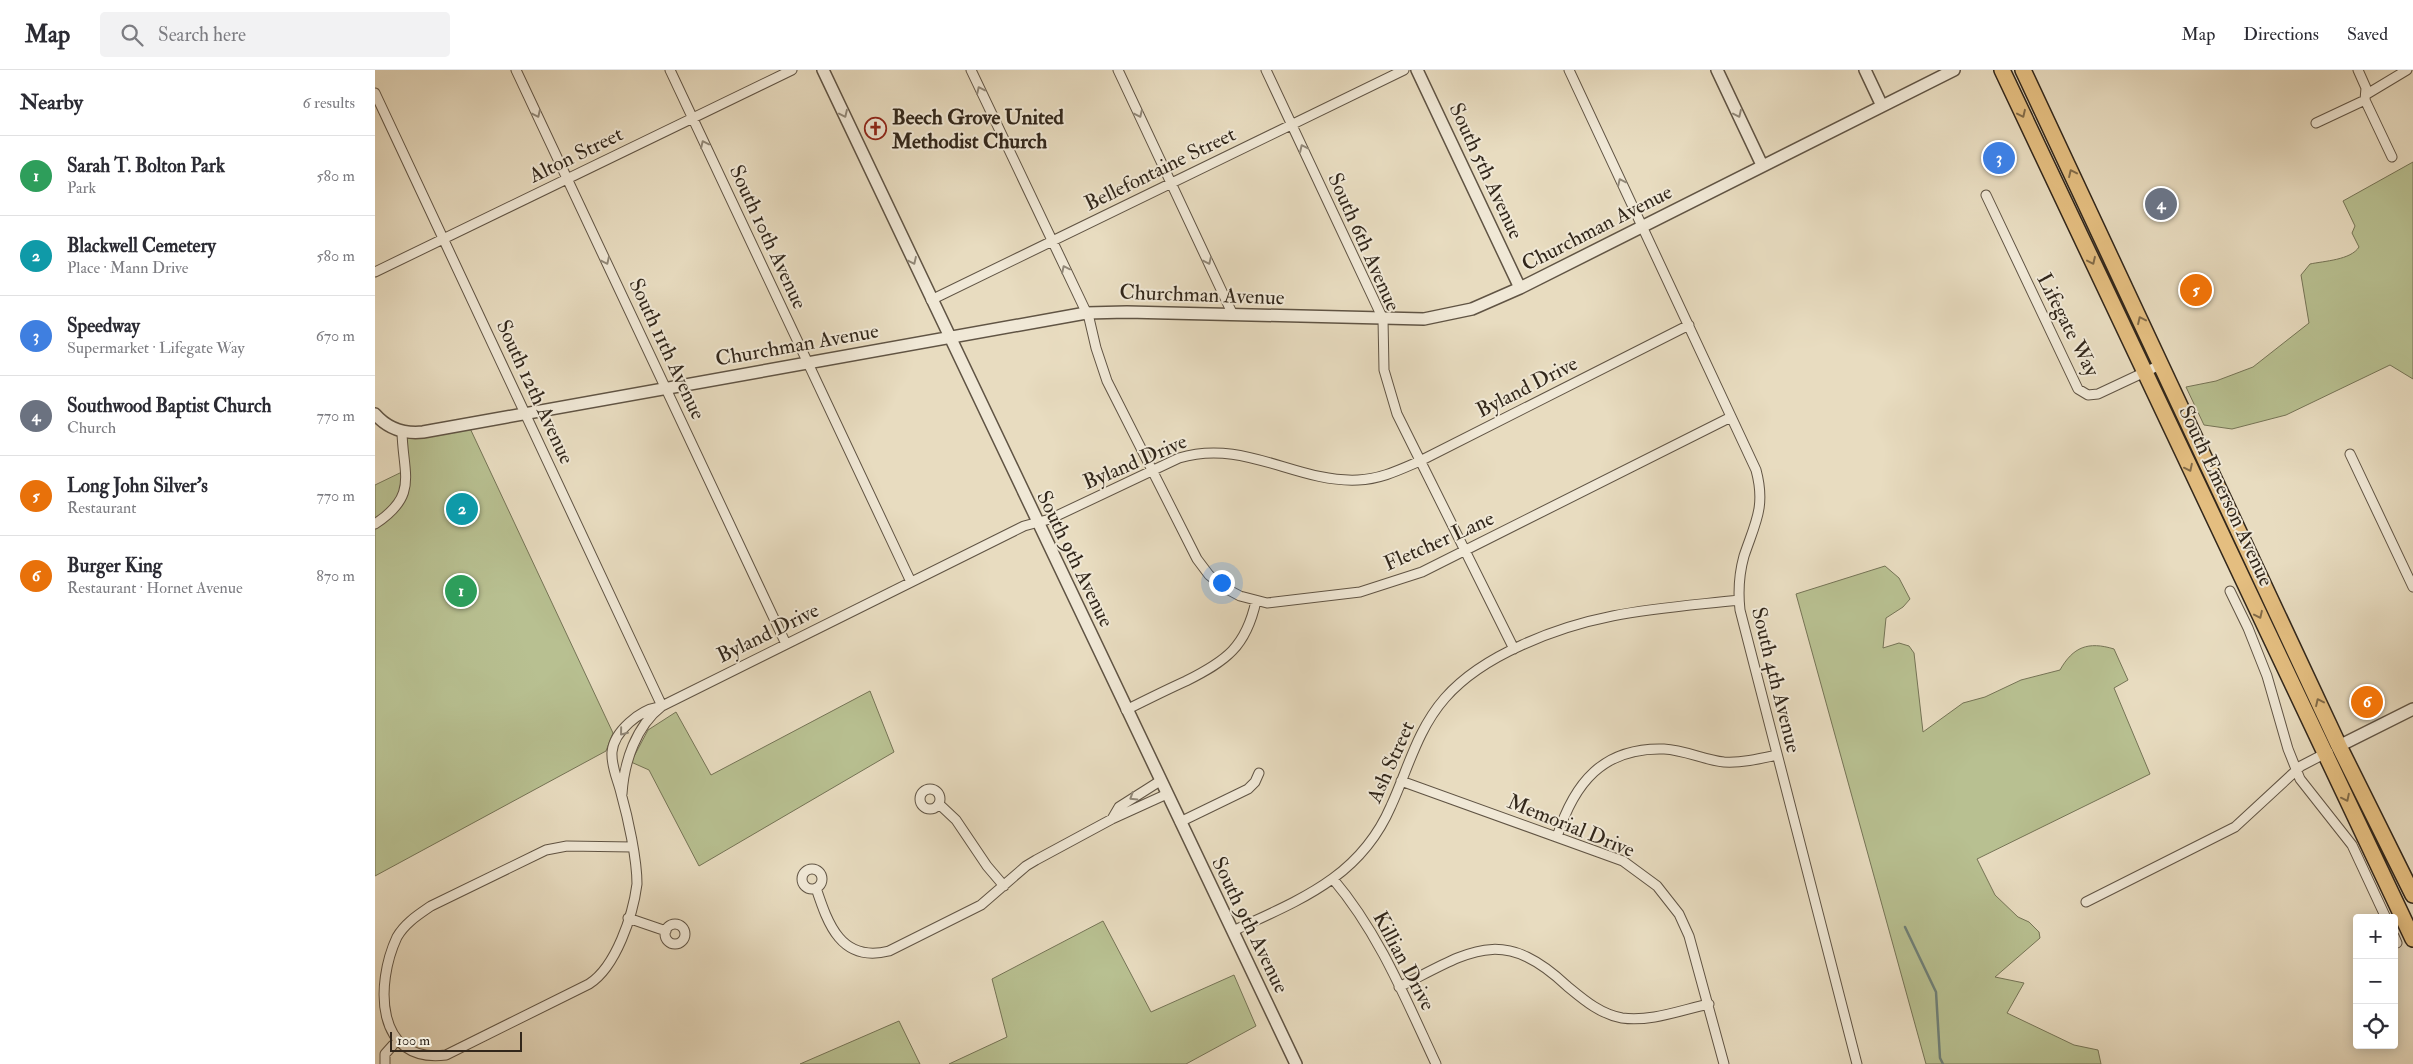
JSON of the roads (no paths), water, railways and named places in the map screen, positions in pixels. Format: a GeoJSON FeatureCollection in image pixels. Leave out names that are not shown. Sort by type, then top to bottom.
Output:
{"type":"FeatureCollection","features":[{"type":"Feature","properties":{"kind":"main road","name":"South Emerson Avenue"},"geometry":{"type":"LineString","coordinates":[[2001,70],[2413,939]]}},
{"type":"Feature","properties":{"kind":"main road","name":"South Emerson Avenue"},"geometry":{"type":"LineString","coordinates":[[2023,70],[2339,746],[2413,895]]}},
{"type":"Feature","properties":{"kind":"street","name":"South 11th Avenue"},"geometry":{"type":"LineString","coordinates":[[516,70],[787,644]]}},
{"type":"Feature","properties":{"kind":"street","name":"South 10th Avenue"},"geometry":{"type":"LineString","coordinates":[[669,70],[911,582]]}},
{"type":"Feature","properties":{"kind":"street","name":"Alton Street"},"geometry":{"type":"LineString","coordinates":[[375,272],[792,70]]}},
{"type":"Feature","properties":{"kind":"street","name":"South 9th Avenue"},"geometry":{"type":"LineString","coordinates":[[823,70],[1296,1064]]}},
{"type":"Feature","properties":{"kind":"street","name":"Fletcher Lane"},"geometry":{"type":"LineString","coordinates":[[971,70],[1086,313],[1107,381],[1193,552],[1204,569],[1225,588],[1240,596],[1255,601],[1276,603],[1360,592],[1422,572],[1731,417]]}},
{"type":"Feature","properties":{"kind":"street"},"geometry":{"type":"LineString","coordinates":[[1119,70],[1233,314]]}},
{"type":"Feature","properties":{"kind":"street","name":"South 6th Avenue"},"geometry":{"type":"LineString","coordinates":[[1266,70],[1383,319],[1384,370],[1400,421],[1514,649]]}},
{"type":"Feature","properties":{"kind":"street","name":"Bellefontaine Street"},"geometry":{"type":"LineString","coordinates":[[931,300],[1405,70]]}},
{"type":"Feature","properties":{"kind":"street","name":"South 5th Avenue"},"geometry":{"type":"LineString","coordinates":[[1417,70],[1520,288]]}},
{"type":"Feature","properties":{"kind":"street","name":"South 4th Avenue"},"geometry":{"type":"LineString","coordinates":[[1569,70],[1756,470],[1761,498],[1758,522],[1741,570],[1739,600],[1742,620],[1857,1064]]}},
{"type":"Feature","properties":{"kind":"street"},"geometry":{"type":"LineString","coordinates":[[1717,70],[1763,165]]}},
{"type":"Feature","properties":{"kind":"street"},"geometry":{"type":"LineString","coordinates":[[1865,70],[1881,106]]}},
{"type":"Feature","properties":{"kind":"street","name":"Churchman Avenue"},"geometry":{"type":"LineString","coordinates":[[402,432],[429,431],[949,336],[1086,313],[1233,314],[1383,319],[1424,319],[1455,314],[1520,288],[1954,70]]}},
{"type":"Feature","properties":{"kind":"street"},"geometry":{"type":"LineString","coordinates":[[2358,70],[2366,86],[2366,97],[2392,157]]}},
{"type":"Feature","properties":{"kind":"street"},"geometry":{"type":"LineString","coordinates":[[2316,124],[2366,97],[2407,70]]}},
{"type":"Feature","properties":{"kind":"street","name":"South 12th Avenue"},"geometry":{"type":"LineString","coordinates":[[375,94],[662,706]]}},
{"type":"Feature","properties":{"kind":"street","name":"Lifegate Way"},"geometry":{"type":"LineString","coordinates":[[1986,195],[2078,389],[2085,394],[2094,395],[2162,364]]}},
{"type":"Feature","properties":{"kind":"street","name":"Byland Drive"},"geometry":{"type":"LineString","coordinates":[[662,706],[1019,528],[1050,520],[1191,454],[1215,451],[1231,453],[1329,478],[1349,480],[1385,476],[1420,461],[1689,325]]}},
{"type":"Feature","properties":{"kind":"street"},"geometry":{"type":"LineString","coordinates":[[375,414],[387,426],[402,432],[406,487],[399,502],[391,512],[375,524]]}},
{"type":"Feature","properties":{"kind":"street"},"geometry":{"type":"LineString","coordinates":[[2350,454],[2413,586]]}},
{"type":"Feature","properties":{"kind":"street","name":"South Emerson Avenue"},"geometry":{"type":"LineString","coordinates":[[2230,591],[2248,628],[2267,676],[2287,749],[2296,770],[2303,784],[2352,845],[2384,914]]}},
{"type":"Feature","properties":{"kind":"street","name":"Ash Street"},"geometry":{"type":"LineString","coordinates":[[1233,931],[1304,898],[1348,868],[1367,848],[1381,827],[1419,735],[1445,698],[1469,675],[1514,649],[1561,628],[1609,615],[1739,600]]}},
{"type":"Feature","properties":{"kind":"street"},"geometry":{"type":"LineString","coordinates":[[1126,710],[1223,660],[1244,636],[1252,618],[1255,601]]}},
{"type":"Feature","properties":{"kind":"street"},"geometry":{"type":"LineString","coordinates":[[632,847],[567,846],[546,850],[431,906],[408,923],[391,947],[384,967],[377,1004],[381,1028],[393,1045],[413,1060],[446,1056],[592,982],[613,959],[628,918],[637,884],[632,847],[622,794],[612,762],[613,749],[616,740],[622,732],[643,712],[662,706]]}},
{"type":"Feature","properties":{"kind":"street"},"geometry":{"type":"LineString","coordinates":[[622,794],[627,762],[643,724],[662,706]]}},
{"type":"Feature","properties":{"kind":"street"},"geometry":{"type":"LineString","coordinates":[[2086,902],[2235,827],[2296,770],[2413,709]]}},
{"type":"Feature","properties":{"kind":"street"},"geometry":{"type":"LineString","coordinates":[[1557,837],[1565,812],[1580,786],[1599,767],[1621,756],[1653,749],[1674,750],[1710,760],[1727,762],[1777,755]]}},
{"type":"Feature","properties":{"kind":"street"},"geometry":{"type":"LineString","coordinates":[[1180,822],[1248,789],[1255,782],[1259,773]]}},
{"type":"Feature","properties":{"kind":"street"},"geometry":{"type":"LineString","coordinates":[[1112,819],[1119,807],[1161,781]]}},
{"type":"Feature","properties":{"kind":"street","name":"Memorial Drive"},"geometry":{"type":"LineString","coordinates":[[1401,781],[1623,861],[1657,886],[1684,924],[1695,951],[1724,1064]]}},
{"type":"Feature","properties":{"kind":"street"},"geometry":{"type":"LineString","coordinates":[[816,888],[827,922],[839,939],[861,951],[877,953],[889,951],[973,909],[1004,886],[1026,866],[1112,819],[1167,794]]}},
{"type":"Feature","properties":{"kind":"street"},"geometry":{"type":"LineString","coordinates":[[939,804],[957,820],[987,866],[1004,886]]}},
{"type":"Feature","properties":{"kind":"street","name":"Killian Drive"},"geometry":{"type":"LineString","coordinates":[[1333,879],[1367,925],[1437,1064]]}},
{"type":"Feature","properties":{"kind":"street"},"geometry":{"type":"LineString","coordinates":[[628,918],[666,931]]}},
{"type":"Feature","properties":{"kind":"street"},"geometry":{"type":"LineString","coordinates":[[1399,987],[1465,955],[1497,949],[1522,954],[1540,962],[1588,1004],[1615,1016],[1635,1019],[1652,1018],[1709,1004]]}},
{"type":"Feature","properties":{"kind":"street"},"geometry":{"type":"LineString","coordinates":[[385,1064],[385,1054],[393,1045]]}},
{"type":"Feature","properties":{"kind":"waterway"},"geometry":{"type":"LineString","coordinates":[[1905,927],[1936,992],[1940,1058],[1943,1064]]}},
{"type":"Feature","properties":{"kind":"place","name":"Beech Grove United Methodist Church"},"geometry":{"type":"Point","coordinates":[876,129]}},
{"type":"Feature","properties":{"kind":"place","name":"Speedway"},"geometry":{"type":"Point","coordinates":[1999,158]}},
{"type":"Feature","properties":{"kind":"place","name":"Southwood Baptist Church"},"geometry":{"type":"Point","coordinates":[2161,204]}},
{"type":"Feature","properties":{"kind":"place","name":"Long John Silver's"},"geometry":{"type":"Point","coordinates":[2196,290]}},
{"type":"Feature","properties":{"kind":"place","name":"Blackwell Cemetery"},"geometry":{"type":"Point","coordinates":[462,509]}},
{"type":"Feature","properties":{"kind":"place","name":"Sarah T. Bolton Park"},"geometry":{"type":"Point","coordinates":[461,591]}},
{"type":"Feature","properties":{"kind":"place","name":"Burger King"},"geometry":{"type":"Point","coordinates":[2367,702]}}]}
